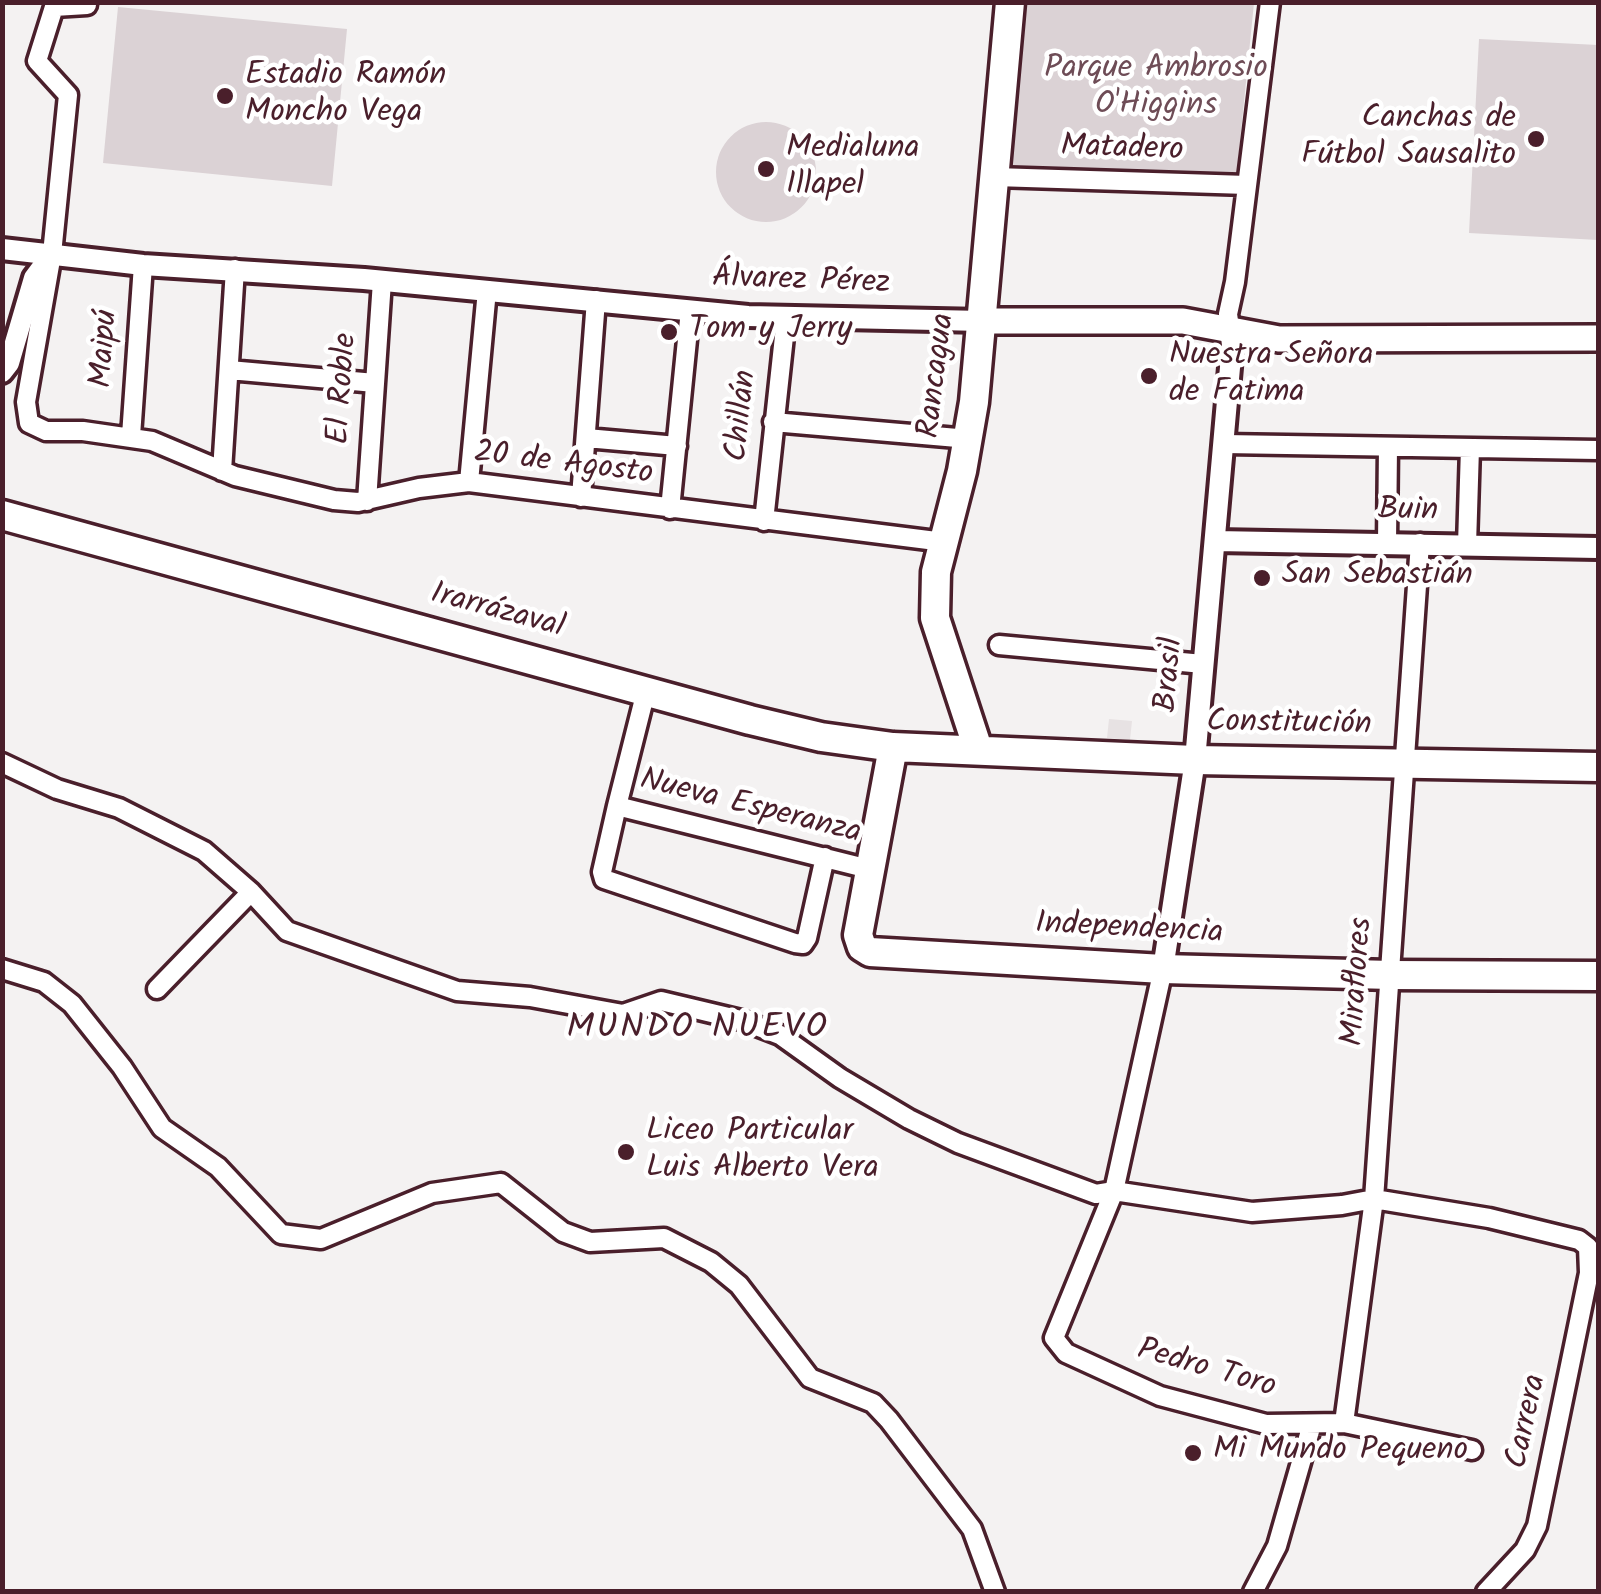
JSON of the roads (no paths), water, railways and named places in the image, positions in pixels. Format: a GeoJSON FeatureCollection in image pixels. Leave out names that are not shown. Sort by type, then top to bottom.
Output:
{"type":"FeatureCollection","features":[{"type":"Feature","properties":{"kind":"main road","name":"Rancagua"},"geometry":{"type":"LineString","coordinates":[[978,749],[934,618],[934,584],[968,439],[983,321],[1010,2]]}},
{"type":"Feature","properties":{"kind":"main road","name":"Álvarez Pérez"},"geometry":{"type":"LineString","coordinates":[[983,321],[1183,321],[1279,338],[1598,338]]}},
{"type":"Feature","properties":{"kind":"main road","name":"Irarrázaval"},"geometry":{"type":"LineString","coordinates":[[2,515],[788,730],[892,747],[978,749]]}},
{"type":"Feature","properties":{"kind":"main road","name":"Independencia"},"geometry":{"type":"LineString","coordinates":[[892,747],[858,935],[862,947],[874,954],[1162,969],[1598,976]]}},
{"type":"Feature","properties":{"kind":"main road","name":"Constitución"},"geometry":{"type":"LineString","coordinates":[[978,749],[1195,760],[1598,767]]}},
{"type":"Feature","properties":{"kind":"street","name":"Brasil"},"geometry":{"type":"LineString","coordinates":[[1054,1338],[1114,1191],[1162,969],[1195,760],[1232,345],[1228,314],[1270,2]]}},
{"type":"Feature","properties":{"kind":"street"},"geometry":{"type":"LineString","coordinates":[[5,366],[34,278],[52,254],[68,95],[36,61],[54,6],[87,4]]}},
{"type":"Feature","properties":{"kind":"street","name":"Matadero"},"geometry":{"type":"LineString","coordinates":[[995,177],[1247,185]]}},
{"type":"Feature","properties":{"kind":"street","name":"Álvarez Pérez"},"geometry":{"type":"LineString","coordinates":[[2,249],[143,265],[382,281],[786,318],[983,321]]}},
{"type":"Feature","properties":{"kind":"street","name":"20 de Agosto"},"geometry":{"type":"LineString","coordinates":[[52,254],[26,402],[30,423],[46,431],[131,436],[164,445],[222,472],[334,500],[367,501],[419,488],[468,482],[944,542]]}},
{"type":"Feature","properties":{"kind":"street","name":"Maipú"},"geometry":{"type":"LineString","coordinates":[[131,436],[143,265]]}},
{"type":"Feature","properties":{"kind":"street"},"geometry":{"type":"LineString","coordinates":[[222,472],[235,269]]}},
{"type":"Feature","properties":{"kind":"street","name":"El Roble"},"geometry":{"type":"LineString","coordinates":[[367,501],[382,281]]}},
{"type":"Feature","properties":{"kind":"street"},"geometry":{"type":"LineString","coordinates":[[468,482],[487,290]]}},
{"type":"Feature","properties":{"kind":"street"},"geometry":{"type":"LineString","coordinates":[[581,497],[596,300]]}},
{"type":"Feature","properties":{"kind":"street"},"geometry":{"type":"LineString","coordinates":[[670,509],[690,310]]}},
{"type":"Feature","properties":{"kind":"street","name":"Chillán"},"geometry":{"type":"LineString","coordinates":[[764,521],[786,318]]}},
{"type":"Feature","properties":{"kind":"street"},"geometry":{"type":"LineString","coordinates":[[229,370],[375,383]]}},
{"type":"Feature","properties":{"kind":"street"},"geometry":{"type":"LineString","coordinates":[[773,422],[968,439]]}},
{"type":"Feature","properties":{"kind":"street"},"geometry":{"type":"LineString","coordinates":[[586,438],[677,446]]}},
{"type":"Feature","properties":{"kind":"street"},"geometry":{"type":"LineString","coordinates":[[1224,444],[1598,450]]}},
{"type":"Feature","properties":{"kind":"street"},"geometry":{"type":"LineString","coordinates":[[1387,543],[1388,446]]}},
{"type":"Feature","properties":{"kind":"street"},"geometry":{"type":"LineString","coordinates":[[1466,544],[1470,448]]}},
{"type":"Feature","properties":{"kind":"street","name":"Buin"},"geometry":{"type":"LineString","coordinates":[[1216,540],[1598,548]]}},
{"type":"Feature","properties":{"kind":"street","name":"Miraflores"},"geometry":{"type":"LineString","coordinates":[[1344,1423],[1374,1199],[1408,763],[1420,544]]}},
{"type":"Feature","properties":{"kind":"street"},"geometry":{"type":"LineString","coordinates":[[1000,645],[1203,664]]}},
{"type":"Feature","properties":{"kind":"street","name":"Nueva Esperanza"},"geometry":{"type":"LineString","coordinates":[[646,691],[617,806],[869,869]]}},
{"type":"Feature","properties":{"kind":"street"},"geometry":{"type":"LineString","coordinates":[[2,764],[57,789],[119,808],[204,851],[251,892],[287,931],[457,992],[530,997],[624,1014],[661,1002],[741,1020],[780,1035],[853,1086],[958,1143],[1096,1194],[1114,1191],[1252,1212],[1374,1199]]}},
{"type":"Feature","properties":{"kind":"street"},"geometry":{"type":"LineString","coordinates":[[617,806],[602,872],[604,879],[802,944],[807,938],[825,858]]}},
{"type":"Feature","properties":{"kind":"street"},"geometry":{"type":"LineString","coordinates":[[157,990],[251,892]]}},
{"type":"Feature","properties":{"kind":"street"},"geometry":{"type":"LineString","coordinates":[[2,969],[44,982],[72,1004],[122,1067],[162,1128],[218,1168],[282,1234],[321,1239],[432,1193],[502,1183],[564,1232],[590,1242],[664,1238],[712,1262],[739,1285],[810,1378],[873,1403],[889,1420],[972,1530],[995,1592]]}},
{"type":"Feature","properties":{"kind":"street","name":"Carrera"},"geometry":{"type":"LineString","coordinates":[[1374,1199],[1520,1225],[1567,1236],[1588,1248],[1590,1330],[1537,1526],[1525,1550],[1491,1587]]}},
{"type":"Feature","properties":{"kind":"street","name":"Pedro Toro"},"geometry":{"type":"LineString","coordinates":[[1054,1338],[1066,1354],[1160,1396],[1266,1424],[1344,1423],[1472,1450]]}},
{"type":"Feature","properties":{"kind":"street"},"geometry":{"type":"LineString","coordinates":[[1253,1592],[1277,1546],[1312,1424]]}},
{"type":"Feature","properties":{"kind":"street"},"geometry":{"type":"LineString","coordinates":[[1491,1587],[1514,1592]]}},
{"type":"Feature","properties":{"kind":"place","name":"Estadio Ramón Moncho Vega"},"geometry":{"type":"Point","coordinates":[225,96]}},
{"type":"Feature","properties":{"kind":"place","name":"Canchas de Fútbol Sausalito"},"geometry":{"type":"Point","coordinates":[1536,139]}},
{"type":"Feature","properties":{"kind":"place","name":"Medialuna Illapel"},"geometry":{"type":"Point","coordinates":[766,169]}},
{"type":"Feature","properties":{"kind":"place","name":"Tom y Jerry"},"geometry":{"type":"Point","coordinates":[669,332]}},
{"type":"Feature","properties":{"kind":"place","name":"Nuestra Señora de Fatima"},"geometry":{"type":"Point","coordinates":[1149,376]}},
{"type":"Feature","properties":{"kind":"place","name":"San Sebastián"},"geometry":{"type":"Point","coordinates":[1262,578]}},
{"type":"Feature","properties":{"kind":"place","name":"Liceo Particular Luis Alberto Vera"},"geometry":{"type":"Point","coordinates":[626,1152]}},
{"type":"Feature","properties":{"kind":"place","name":"Mi Mundo Pequeno"},"geometry":{"type":"Point","coordinates":[1193,1453]}},
{"type":"Feature","properties":{"kind":"district","name":"MUNDO NUEVO"},"geometry":{"type":"Point","coordinates":[698,1031]}},
{"type":"Feature","properties":{"kind":"park label","name":"Parque Ambrosio O'Higgins"},"geometry":{"type":"Point","coordinates":[1156,90]}}]}
